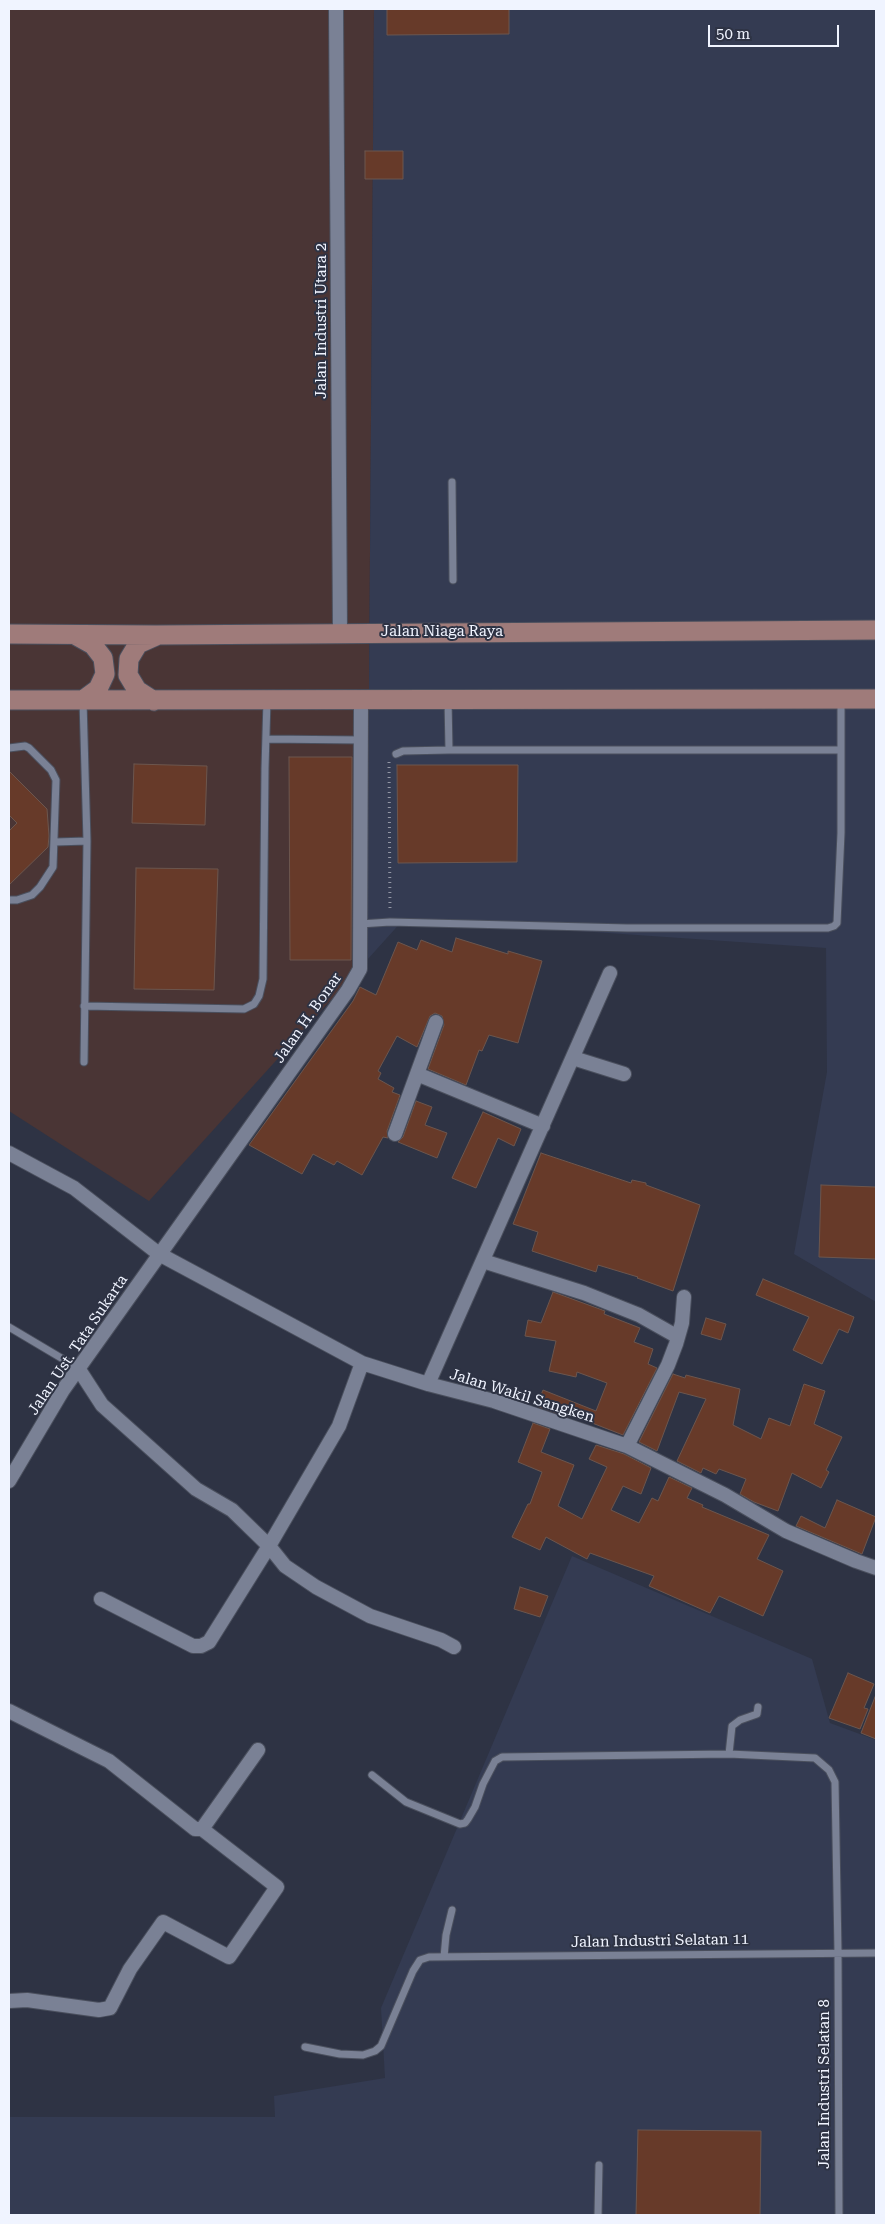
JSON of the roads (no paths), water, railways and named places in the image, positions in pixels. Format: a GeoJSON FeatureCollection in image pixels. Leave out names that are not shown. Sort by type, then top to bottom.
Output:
{"type":"FeatureCollection","features":[{"type":"Feature","properties":{"kind":"main road","name":"Jalan Niaga Raya"},"geometry":{"type":"LineString","coordinates":[[9,634],[156,636],[876,630]]}},
{"type":"Feature","properties":{"kind":"main road"},"geometry":{"type":"LineString","coordinates":[[75,635],[93,645],[103,658],[105,674],[98,689],[83,700]]}},
{"type":"Feature","properties":{"kind":"main road"},"geometry":{"type":"LineString","coordinates":[[154,701],[137,690],[128,675],[129,658],[138,644],[156,636]]}},
{"type":"Feature","properties":{"kind":"main road"},"geometry":{"type":"LineString","coordinates":[[9,700],[876,699]]}},
{"type":"Feature","properties":{"kind":"street","name":"Jalan Industri Utara 2"},"geometry":{"type":"LineString","coordinates":[[336,9],[340,633]]}},
{"type":"Feature","properties":{"kind":"street","name":"Jalan H. Bonar"},"geometry":{"type":"LineString","coordinates":[[159,1254],[354,981],[360,969],[361,700]]}},
{"type":"Feature","properties":{"kind":"street"},"geometry":{"type":"LineString","coordinates":[[428,1384],[610,974]]}},
{"type":"Feature","properties":{"kind":"street"},"geometry":{"type":"LineString","coordinates":[[394,1134],[436,1022]]}},
{"type":"Feature","properties":{"kind":"street"},"geometry":{"type":"LineString","coordinates":[[573,1058],[624,1074]]}},
{"type":"Feature","properties":{"kind":"street"},"geometry":{"type":"LineString","coordinates":[[417,1074],[543,1126]]}},
{"type":"Feature","properties":{"kind":"street","name":"Jalan Wakil Sangken"},"geometry":{"type":"LineString","coordinates":[[9,1153],[74,1188],[159,1254],[362,1363],[494,1402],[627,1446],[726,1495],[786,1531],[856,1562],[876,1568]]}},
{"type":"Feature","properties":{"kind":"street","name":"Jalan Ust. Tata Sukarta"},"geometry":{"type":"LineString","coordinates":[[9,1481],[78,1368],[159,1254]]}},
{"type":"Feature","properties":{"kind":"street"},"geometry":{"type":"LineString","coordinates":[[483,1261],[584,1293],[639,1314],[678,1337]]}},
{"type":"Feature","properties":{"kind":"street"},"geometry":{"type":"LineString","coordinates":[[627,1446],[668,1365],[682,1323],[684,1297]]}},
{"type":"Feature","properties":{"kind":"street"},"geometry":{"type":"LineString","coordinates":[[101,1599],[193,1646],[201,1646],[209,1642],[269,1546],[339,1426],[362,1363]]}},
{"type":"Feature","properties":{"kind":"street"},"geometry":{"type":"LineString","coordinates":[[78,1368],[102,1405],[196,1489],[232,1510],[269,1546],[286,1566],[316,1587],[370,1616],[441,1640],[454,1647]]}},
{"type":"Feature","properties":{"kind":"street"},"geometry":{"type":"LineString","coordinates":[[9,1711],[109,1761],[195,1829],[202,1829],[277,1887],[229,1957],[163,1922],[130,1969],[110,2008],[99,2010],[27,2000],[9,2001]]}},
{"type":"Feature","properties":{"kind":"street"},"geometry":{"type":"LineString","coordinates":[[202,1829],[258,1750]]}},
{"type":"Feature","properties":{"kind":"lane"},"geometry":{"type":"LineString","coordinates":[[452,482],[453,580]]}},
{"type":"Feature","properties":{"kind":"lane"},"geometry":{"type":"LineString","coordinates":[[360,924],[390,922],[627,928],[828,928],[834,926],[837,922],[841,833],[841,699]]}},
{"type":"Feature","properties":{"kind":"lane"},"geometry":{"type":"LineString","coordinates":[[83,700],[86,841],[84,1062]]}},
{"type":"Feature","properties":{"kind":"lane"},"geometry":{"type":"LineString","coordinates":[[84,1006],[244,1009],[254,1004],[259,996],[263,979],[268,700]]}},
{"type":"Feature","properties":{"kind":"lane"},"geometry":{"type":"LineString","coordinates":[[448,700],[449,750]]}},
{"type":"Feature","properties":{"kind":"lane"},"geometry":{"type":"LineString","coordinates":[[266,739],[361,740]]}},
{"type":"Feature","properties":{"kind":"lane"},"geometry":{"type":"LineString","coordinates":[[9,748],[21,746],[29,748],[54,774],[56,780],[53,867],[40,887],[32,895],[18,900],[9,900]]}},
{"type":"Feature","properties":{"kind":"lane"},"geometry":{"type":"LineString","coordinates":[[396,754],[403,751],[449,750],[840,750]]}},
{"type":"Feature","properties":{"kind":"lane"},"geometry":{"type":"LineString","coordinates":[[54,842],[86,841]]}},
{"type":"Feature","properties":{"kind":"lane"},"geometry":{"type":"LineString","coordinates":[[9,1327],[78,1368]]}},
{"type":"Feature","properties":{"kind":"lane"},"geometry":{"type":"LineString","coordinates":[[729,1754],[732,1726],[740,1720],[756,1714],[758,1707]]}},
{"type":"Feature","properties":{"kind":"lane","name":"Jalan Industri Selatan 8"},"geometry":{"type":"LineString","coordinates":[[372,1775],[406,1802],[460,1824],[465,1823],[468,1819],[495,1762],[502,1757],[729,1754],[815,1758],[828,1770],[835,1782],[839,2215]]}},
{"type":"Feature","properties":{"kind":"lane"},"geometry":{"type":"LineString","coordinates":[[444,1957],[446,1935],[452,1910]]}},
{"type":"Feature","properties":{"kind":"lane","name":"Jalan Industri Selatan 11"},"geometry":{"type":"LineString","coordinates":[[305,2047],[356,2055],[375,2051],[381,2046],[413,1971],[420,1960],[444,1957],[876,1953]]}},
{"type":"Feature","properties":{"kind":"lane"},"geometry":{"type":"LineString","coordinates":[[598,2215],[599,2165]]}}]}
